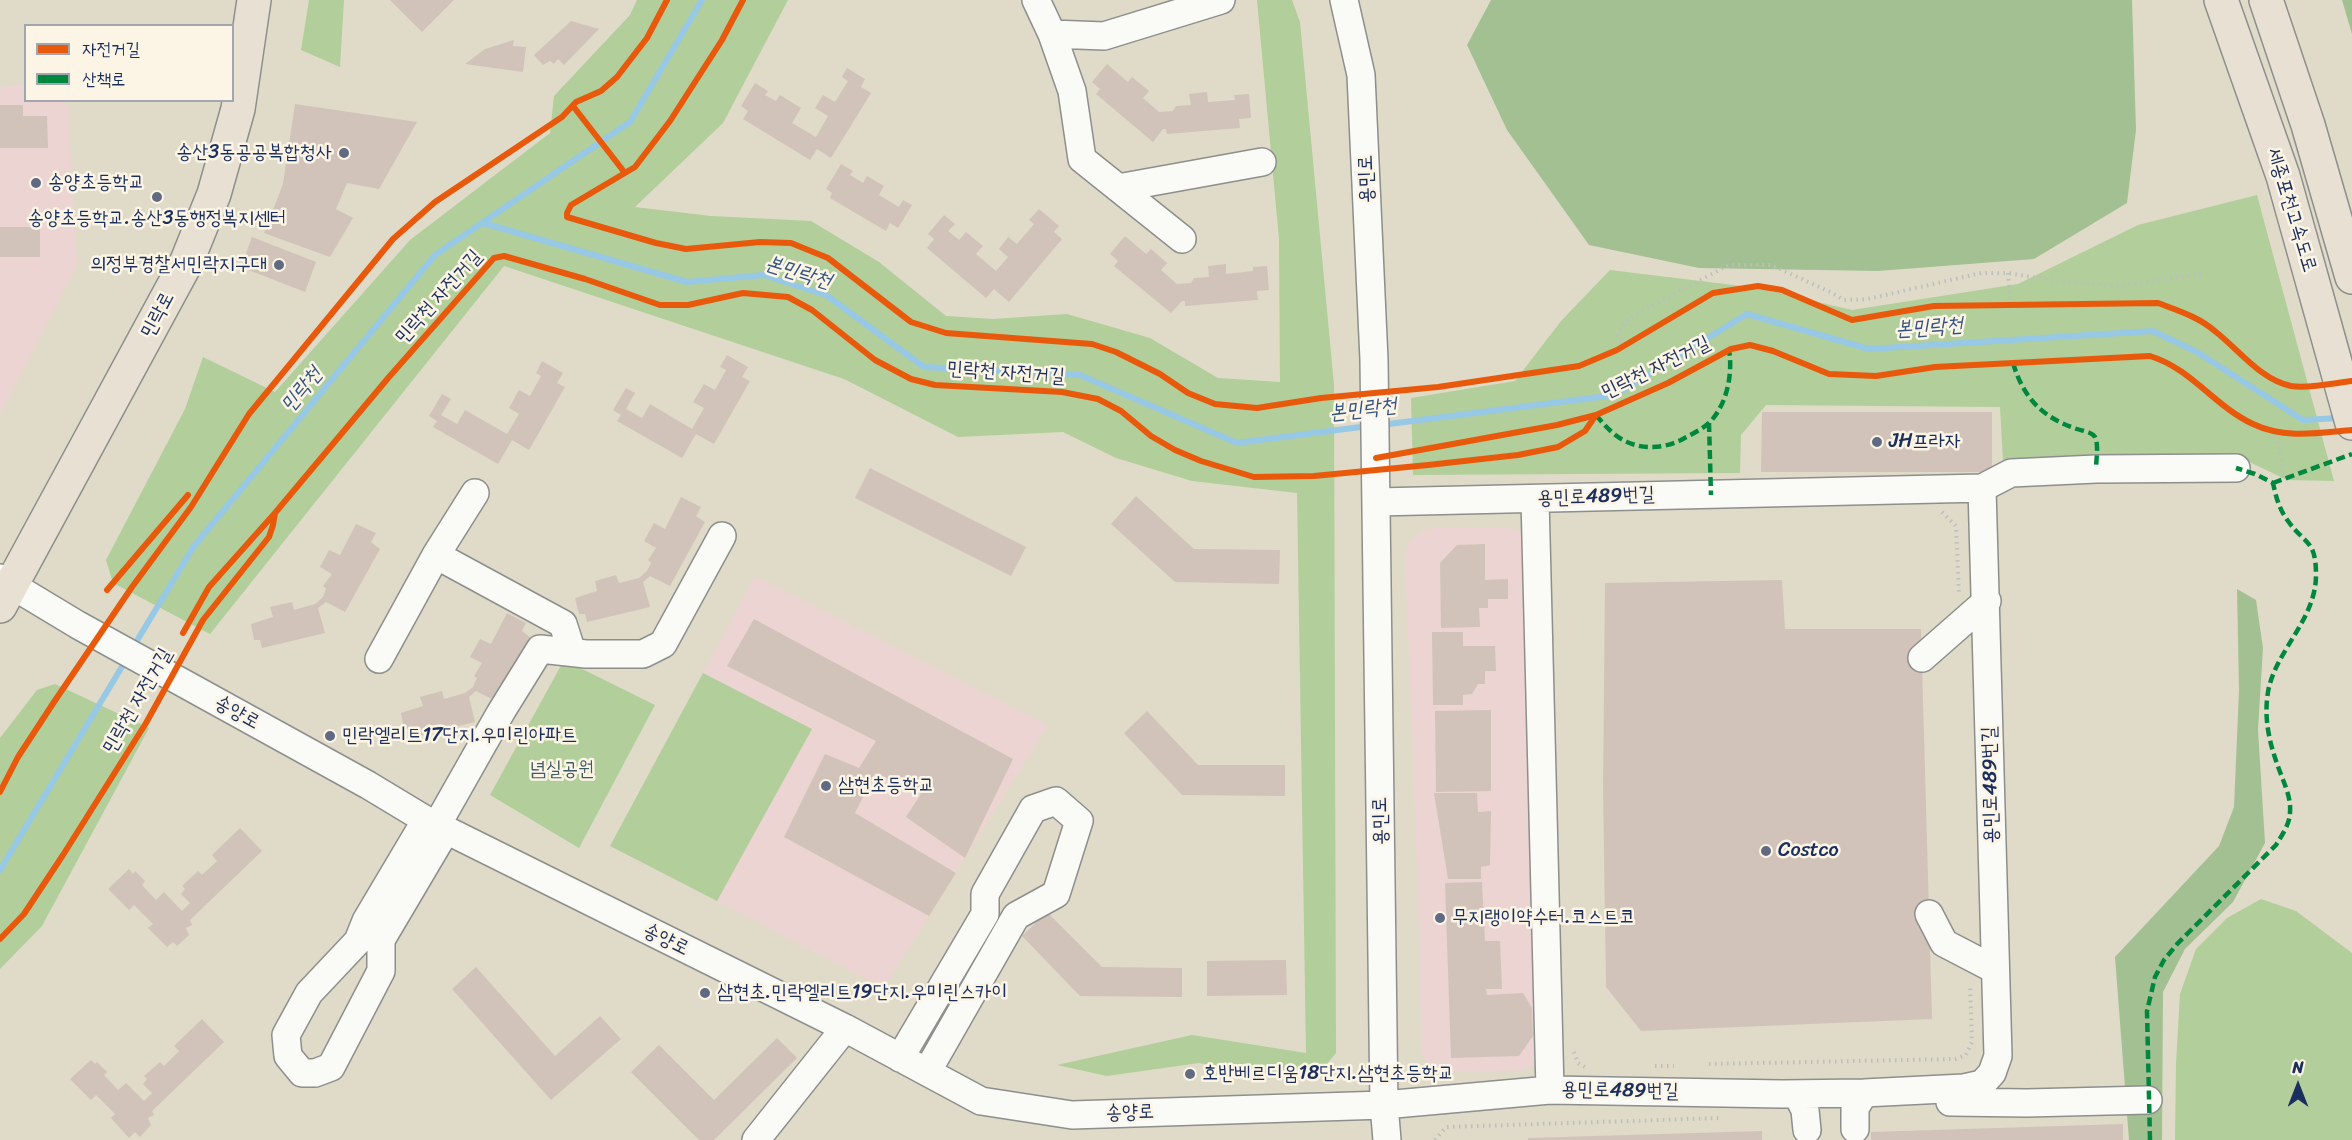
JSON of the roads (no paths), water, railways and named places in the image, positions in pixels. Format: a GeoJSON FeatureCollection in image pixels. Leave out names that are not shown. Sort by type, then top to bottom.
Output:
{"type":"FeatureCollection","features":[{"type":"Feature","properties":{"kind":"main road","name":"민락로"},"geometry":{"type":"LineString","coordinates":[[4,590],[187,261],[213,194],[238,109],[254,0]]}},
{"type":"Feature","properties":{"kind":"main road","name":"세종포천고속도로"},"geometry":{"type":"LineString","coordinates":[[2221,0],[2283,177],[2352,423]]}},
{"type":"Feature","properties":{"kind":"main road","name":"세종포천고속도로"},"geometry":{"type":"LineString","coordinates":[[2266,0],[2308,125],[2352,277]]}},
{"type":"Feature","properties":{"kind":"street"},"geometry":{"type":"LineString","coordinates":[[1036,0],[1052,34],[1072,91],[1082,159],[1182,239]]}},
{"type":"Feature","properties":{"kind":"street"},"geometry":{"type":"LineString","coordinates":[[1052,34],[1104,36],[1221,0]]}},
{"type":"Feature","properties":{"kind":"street","name":"용민로"},"geometry":{"type":"LineString","coordinates":[[1344,0],[1360,75],[1374,360],[1384,1105],[1387,1140]]}},
{"type":"Feature","properties":{"kind":"street"},"geometry":{"type":"LineString","coordinates":[[1118,188],[1262,162]]}},
{"type":"Feature","properties":{"kind":"street"},"geometry":{"type":"LineString","coordinates":[[1982,488],[2011,473],[2096,469],[2236,468]]}},
{"type":"Feature","properties":{"kind":"street","name":"용민로489번길"},"geometry":{"type":"LineString","coordinates":[[1377,502],[1982,488],[1987,601],[1994,969],[1998,1056],[1992,1073],[1982,1084],[1964,1088],[1797,1094],[1550,1090],[1384,1105]]}},
{"type":"Feature","properties":{"kind":"street"},"geometry":{"type":"LineString","coordinates":[[379,659],[436,555],[475,493]]}},
{"type":"Feature","properties":{"kind":"street"},"geometry":{"type":"LineString","coordinates":[[1535,499],[1550,1090]]}},
{"type":"Feature","properties":{"kind":"street"},"geometry":{"type":"LineString","coordinates":[[436,825],[366,921],[358,941],[309,993],[286,1035],[288,1056],[302,1074],[315,1074],[331,1067],[381,971],[381,940],[436,825],[540,649],[643,654],[663,644],[722,536]]}},
{"type":"Feature","properties":{"kind":"street"},"geometry":{"type":"LineString","coordinates":[[436,555],[563,624],[572,652]]}},
{"type":"Feature","properties":{"kind":"street","name":"송양로"},"geometry":{"type":"LineString","coordinates":[[4,590],[78,625],[436,825],[845,1028],[981,1101],[1072,1115],[1384,1105]]}},
{"type":"Feature","properties":{"kind":"street"},"geometry":{"type":"LineString","coordinates":[[1922,658],[1987,601]]}},
{"type":"Feature","properties":{"kind":"street"},"geometry":{"type":"LineString","coordinates":[[900,1058],[985,914],[985,894],[1033,809],[1056,801],[1079,822],[1056,894],[1016,916],[927,1072]]}},
{"type":"Feature","properties":{"kind":"street"},"geometry":{"type":"LineString","coordinates":[[1929,914],[1944,944],[1994,969]]}},
{"type":"Feature","properties":{"kind":"street"},"geometry":{"type":"LineString","coordinates":[[756,1140],[845,1028]]}},
{"type":"Feature","properties":{"kind":"street"},"geometry":{"type":"LineString","coordinates":[[1899,1091],[1942,1102],[2027,1103],[2148,1100]]}},
{"type":"Feature","properties":{"kind":"street"},"geometry":{"type":"LineString","coordinates":[[1856,1129],[1855,1108],[1864,1093]]}},
{"type":"Feature","properties":{"kind":"street"},"geometry":{"type":"LineString","coordinates":[[1797,1094],[1805,1110],[1807,1130]]}},
{"type":"Feature","properties":{"kind":"waterway","name":"민락천"},"geometry":{"type":"LineString","coordinates":[[132,649],[194,546],[435,255],[630,122],[702,0]]}},
{"type":"Feature","properties":{"kind":"waterway","name":"본민락천"},"geometry":{"type":"LineString","coordinates":[[483,223],[687,282],[763,275],[826,295],[924,367],[1080,375],[1237,443],[1368,426]]}},
{"type":"Feature","properties":{"kind":"waterway","name":"본민락천"},"geometry":{"type":"LineString","coordinates":[[1381,425],[1615,395],[1747,314],[1869,349],[2153,331],[2197,352],[2303,420],[2339,418]]}},
{"type":"Feature","properties":{"kind":"waterway","name":"민락천"},"geometry":{"type":"LineString","coordinates":[[0,870],[126,660]]}},
{"type":"Feature","properties":{"kind":"place","name":"송산3동공공복합청사"},"geometry":{"type":"Point","coordinates":[344,153]}},
{"type":"Feature","properties":{"kind":"place","name":"송양초등학교"},"geometry":{"type":"Point","coordinates":[36,183]}},
{"type":"Feature","properties":{"kind":"place","name":"송양초등학교.송산3동행정복지센터"},"geometry":{"type":"Point","coordinates":[157,197]}},
{"type":"Feature","properties":{"kind":"place","name":"의정부경찰서민락지구대"},"geometry":{"type":"Point","coordinates":[279,265]}},
{"type":"Feature","properties":{"kind":"place","name":"JH프라자"},"geometry":{"type":"Point","coordinates":[1877,442]}},
{"type":"Feature","properties":{"kind":"place","name":"민락엘리트17단지.우미린아파트"},"geometry":{"type":"Point","coordinates":[330,736]}},
{"type":"Feature","properties":{"kind":"place","name":"삼현초등학교"},"geometry":{"type":"Point","coordinates":[826,786]}},
{"type":"Feature","properties":{"kind":"place","name":"Costco"},"geometry":{"type":"Point","coordinates":[1766,851]}},
{"type":"Feature","properties":{"kind":"place","name":"무지랭이약수터.코스트코"},"geometry":{"type":"Point","coordinates":[1440,918]}},
{"type":"Feature","properties":{"kind":"place","name":"삼현초.민락엘리트19단지.우미린스카이"},"geometry":{"type":"Point","coordinates":[705,993]}},
{"type":"Feature","properties":{"kind":"place","name":"호반베르디움18단지.삼현초등학교"},"geometry":{"type":"Point","coordinates":[1190,1074]}},
{"type":"Feature","properties":{"kind":"park label","name":"념실공원"},"geometry":{"type":"Point","coordinates":[562,770]}}]}
